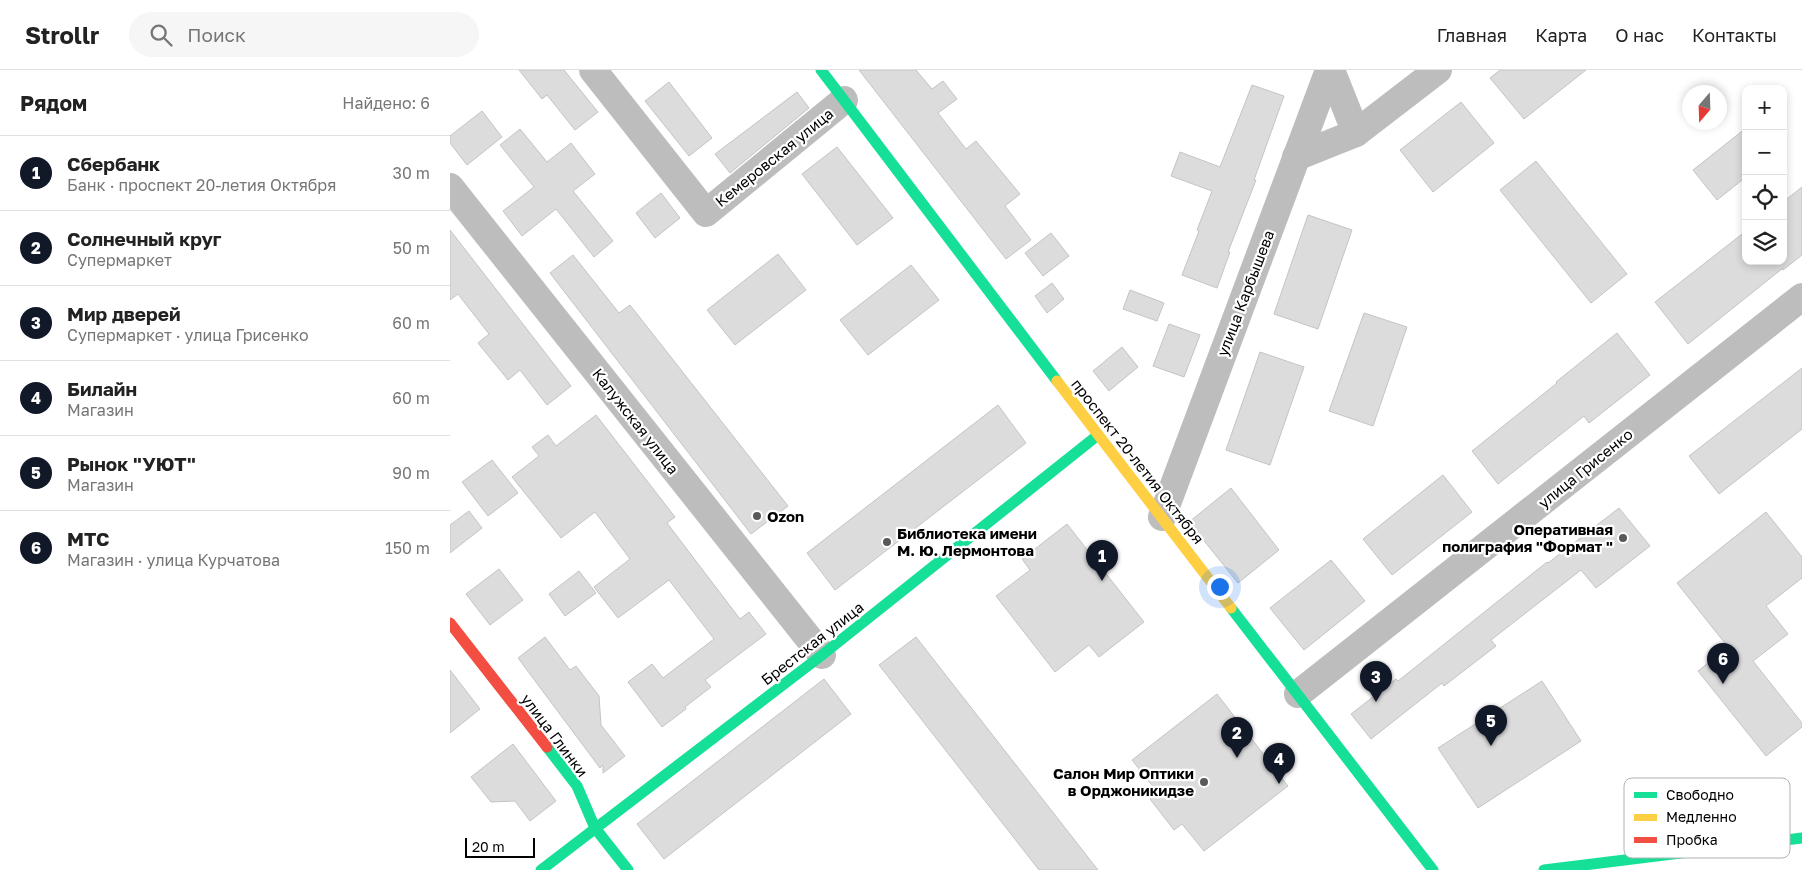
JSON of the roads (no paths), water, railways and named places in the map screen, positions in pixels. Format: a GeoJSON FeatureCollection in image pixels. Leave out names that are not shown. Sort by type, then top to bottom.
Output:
{"type":"FeatureCollection","features":[{"type":"Feature","properties":{"kind":"street","name":"Кемеровская улица"},"geometry":{"type":"LineString","coordinates":[[593,70],[706,213],[844,100]]}},
{"type":"Feature","properties":{"kind":"street","name":"проспект 20-летия Октября"},"geometry":{"type":"LineString","coordinates":[[820,70],[1433,870]]}},
{"type":"Feature","properties":{"kind":"street"},"geometry":{"type":"LineString","coordinates":[[1330,70],[1356,134]]}},
{"type":"Feature","properties":{"kind":"street","name":"улица Карбышева"},"geometry":{"type":"LineString","coordinates":[[1162,516],[1330,70]]}},
{"type":"Feature","properties":{"kind":"street"},"geometry":{"type":"LineString","coordinates":[[1296,158],[1356,134],[1438,70]]}},
{"type":"Feature","properties":{"kind":"street","name":"Калужская улица"},"geometry":{"type":"LineString","coordinates":[[450,186],[822,655]]}},
{"type":"Feature","properties":{"kind":"street","name":"улица Грисенко"},"geometry":{"type":"LineString","coordinates":[[1298,694],[1802,297]]}},
{"type":"Feature","properties":{"kind":"street","name":"Брестская улица"},"geometry":{"type":"LineString","coordinates":[[541,870],[822,655],[1098,435]]}},
{"type":"Feature","properties":{"kind":"street","name":"улица Глинки"},"geometry":{"type":"LineString","coordinates":[[450,623],[577,786],[595,828],[628,870]]}},
{"type":"Feature","properties":{"kind":"street"},"geometry":{"type":"LineString","coordinates":[[1544,870],[1641,858]]}},
{"type":"Feature","properties":{"kind":"place","name":"Ozon"},"geometry":{"type":"Point","coordinates":[757,516]}},
{"type":"Feature","properties":{"kind":"place","name":"Оперативная полиграфия \"Формат \""},"geometry":{"type":"Point","coordinates":[1623,538]}},
{"type":"Feature","properties":{"kind":"place","name":"Библиотека имени М. Ю. Лермонтова"},"geometry":{"type":"Point","coordinates":[887,542]}},
{"type":"Feature","properties":{"kind":"place","name":"Сбербанк"},"geometry":{"type":"Point","coordinates":[1102,581]}},
{"type":"Feature","properties":{"kind":"place","name":"МТС"},"geometry":{"type":"Point","coordinates":[1723,684]}},
{"type":"Feature","properties":{"kind":"place","name":"Мир дверей"},"geometry":{"type":"Point","coordinates":[1376,702]}},
{"type":"Feature","properties":{"kind":"place","name":"Рынок \"УЮТ\""},"geometry":{"type":"Point","coordinates":[1491,746]}},
{"type":"Feature","properties":{"kind":"place","name":"Солнечный круг"},"geometry":{"type":"Point","coordinates":[1237,758]}},
{"type":"Feature","properties":{"kind":"place","name":"Салон Мир Оптики в Орджоникидзе"},"geometry":{"type":"Point","coordinates":[1204,782]}},
{"type":"Feature","properties":{"kind":"place","name":"Билайн"},"geometry":{"type":"Point","coordinates":[1279,784]}}]}
